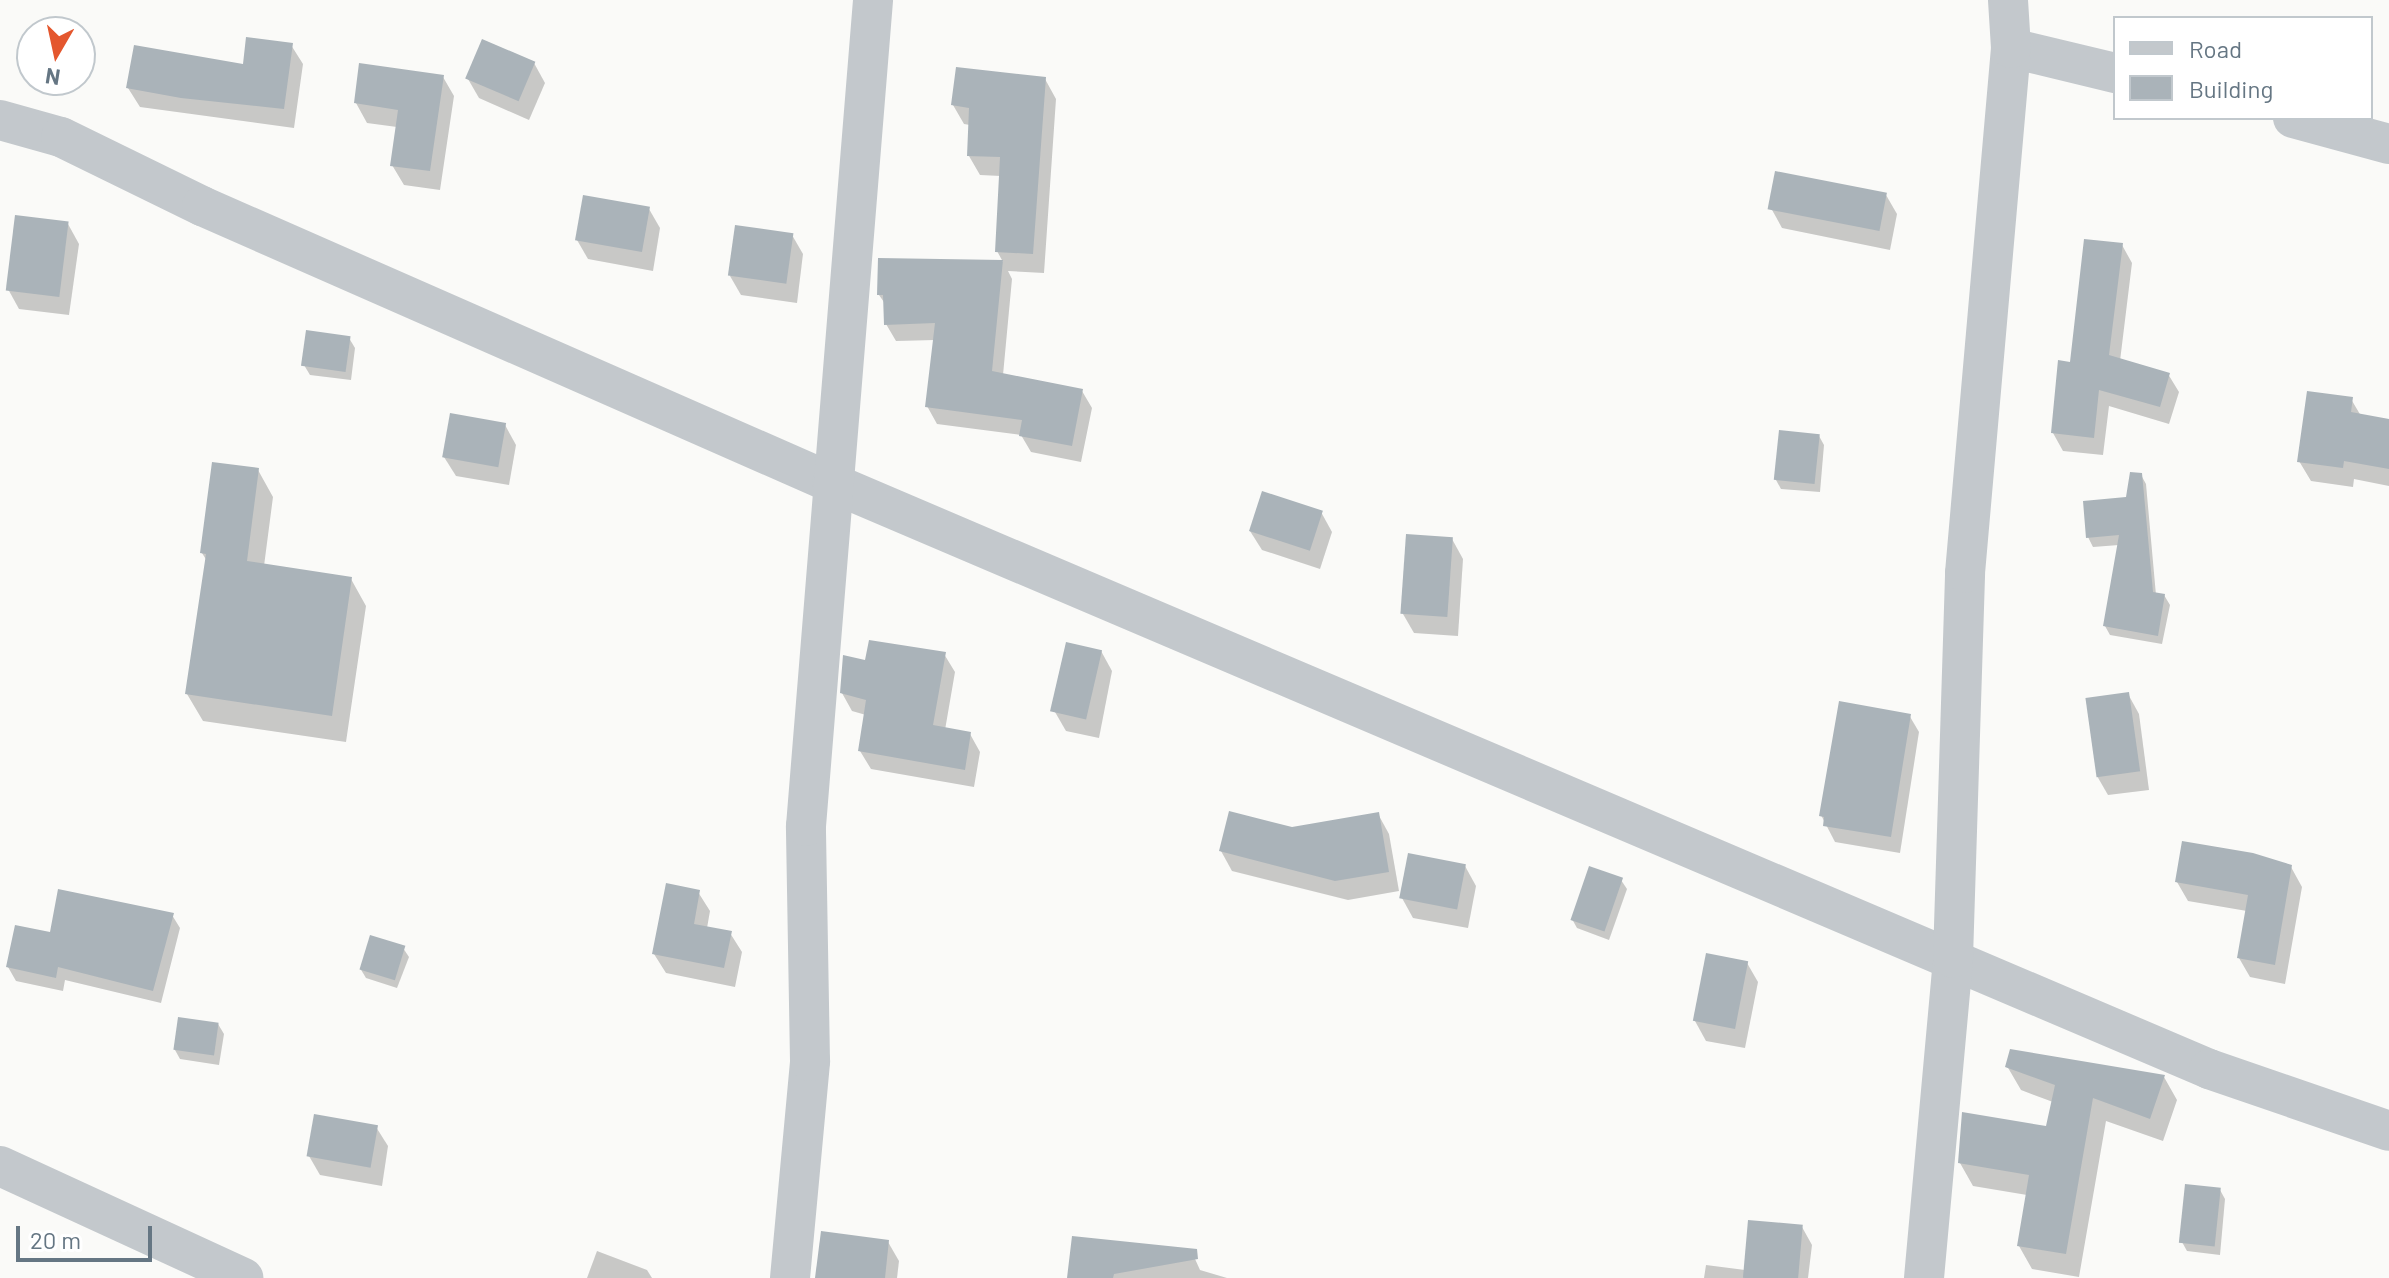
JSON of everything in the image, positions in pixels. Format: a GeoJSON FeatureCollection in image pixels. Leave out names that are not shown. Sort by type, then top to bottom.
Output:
{"type":"FeatureCollection","features":[{"type":"Feature","properties":{"kind":"street"},"geometry":{"type":"LineString","coordinates":[[790,1278],[810,1061],[806,826],[873,0]]}},
{"type":"Feature","properties":{"kind":"street"},"geometry":{"type":"LineString","coordinates":[[1924,1278],[1953,958],[1965,573],[2011,48],[2008,0]]}},
{"type":"Feature","properties":{"kind":"street"},"geometry":{"type":"LineString","coordinates":[[2011,48],[2113,73]]}},
{"type":"Feature","properties":{"kind":"street"},"geometry":{"type":"LineString","coordinates":[[0,120],[61,137],[202,206],[832,483],[2209,1069],[2389,1131]]}},
{"type":"Feature","properties":{"kind":"street"},"geometry":{"type":"LineString","coordinates":[[2300,120],[2389,144]]}},
{"type":"Feature","properties":{"kind":"street"},"geometry":{"type":"LineString","coordinates":[[0,1166],[243,1278]]}},
{"type":"Feature","properties":{"kind":"building"},"geometry":{"type":"Polygon","coordinates":[[[246,37],[293,43],[284,109],[181,98],[126,88],[134,45],[243,64],[246,37]]]}},
{"type":"Feature","properties":{"kind":"building"},"geometry":{"type":"Polygon","coordinates":[[[482,39],[535,62],[519,101],[465,79],[482,39]]]}},
{"type":"Feature","properties":{"kind":"building"},"geometry":{"type":"Polygon","coordinates":[[[359,63],[444,75],[430,171],[390,166],[398,110],[354,103],[359,63]]]}},
{"type":"Feature","properties":{"kind":"building"},"geometry":{"type":"Polygon","coordinates":[[[956,67],[1046,77],[1033,254],[995,252],[1000,157],[967,156],[969,108],[951,105],[956,67]]]}},
{"type":"Feature","properties":{"kind":"building"},"geometry":{"type":"Polygon","coordinates":[[[1775,171],[1887,193],[1879,231],[1768,209],[1775,171]]]}},
{"type":"Feature","properties":{"kind":"building"},"geometry":{"type":"Polygon","coordinates":[[[583,195],[650,207],[642,252],[575,240],[583,195]]]}},
{"type":"Feature","properties":{"kind":"building"},"geometry":{"type":"Polygon","coordinates":[[[15,215],[69,222],[59,297],[6,290],[15,215]]]}},
{"type":"Feature","properties":{"kind":"building"},"geometry":{"type":"Polygon","coordinates":[[[735,225],[793,233],[786,284],[728,276],[735,225]]]}},
{"type":"Feature","properties":{"kind":"building"},"geometry":{"type":"Polygon","coordinates":[[[2084,239],[2123,243],[2109,355],[2170,373],[2160,407],[2099,390],[2094,438],[2051,433],[2058,360],[2070,362],[2084,239]]]}},
{"type":"Feature","properties":{"kind":"building"},"geometry":{"type":"Polygon","coordinates":[[[878,258],[1003,260],[992,371],[1083,389],[1072,446],[1019,436],[1022,420],[925,407],[935,323],[884,325],[883,295],[877,295],[878,258]]]}},
{"type":"Feature","properties":{"kind":"building"},"geometry":{"type":"Polygon","coordinates":[[[306,330],[351,336],[346,372],[301,366],[306,330]]]}},
{"type":"Feature","properties":{"kind":"building"},"geometry":{"type":"Polygon","coordinates":[[[2307,391],[2353,397],[2351,412],[2389,419],[2389,469],[2344,461],[2343,468],[2297,462],[2307,391]]]}},
{"type":"Feature","properties":{"kind":"building"},"geometry":{"type":"Polygon","coordinates":[[[450,413],[506,423],[498,467],[442,457],[450,413]]]}},
{"type":"Feature","properties":{"kind":"building"},"geometry":{"type":"Polygon","coordinates":[[[1779,430],[1820,434],[1815,484],[1774,480],[1779,430]]]}},
{"type":"Feature","properties":{"kind":"building"},"geometry":{"type":"Polygon","coordinates":[[[212,462],[259,468],[247,561],[352,577],[332,716],[185,694],[206,554],[200,553],[212,462]]]}},
{"type":"Feature","properties":{"kind":"building"},"geometry":{"type":"Polygon","coordinates":[[[2130,472],[2142,473],[2153,592],[2165,594],[2158,636],[2103,626],[2119,535],[2086,538],[2083,501],[2126,497],[2130,472]]]}},
{"type":"Feature","properties":{"kind":"building"},"geometry":{"type":"Polygon","coordinates":[[[1262,491],[1323,511],[1310,551],[1249,531],[1262,491]]]}},
{"type":"Feature","properties":{"kind":"building"},"geometry":{"type":"Polygon","coordinates":[[[1406,534],[1453,537],[1447,617],[1400,614],[1406,534]]]}},
{"type":"Feature","properties":{"kind":"building"},"geometry":{"type":"Polygon","coordinates":[[[869,640],[946,652],[933,725],[971,732],[965,770],[858,751],[866,700],[840,693],[843,655],[865,660],[869,640]]]}},
{"type":"Feature","properties":{"kind":"building"},"geometry":{"type":"Polygon","coordinates":[[[1066,642],[1102,650],[1086,720],[1050,711],[1066,642]]]}},
{"type":"Feature","properties":{"kind":"building"},"geometry":{"type":"Polygon","coordinates":[[[2129,692],[2140,771],[2097,777],[2085,698],[2129,692]]]}},
{"type":"Feature","properties":{"kind":"building"},"geometry":{"type":"Polygon","coordinates":[[[1839,701],[1911,714],[1891,837],[1823,826],[1824,817],[1819,816],[1839,701]]]}},
{"type":"Feature","properties":{"kind":"building"},"geometry":{"type":"Polygon","coordinates":[[[1229,811],[1292,827],[1379,812],[1389,872],[1335,881],[1219,851],[1229,811]]]}},
{"type":"Feature","properties":{"kind":"building"},"geometry":{"type":"Polygon","coordinates":[[[2182,841],[2253,853],[2292,865],[2275,965],[2237,958],[2248,895],[2175,882],[2182,841]]]}},
{"type":"Feature","properties":{"kind":"building"},"geometry":{"type":"Polygon","coordinates":[[[1408,853],[1466,864],[1457,909],[1399,898],[1408,853]]]}},
{"type":"Feature","properties":{"kind":"building"},"geometry":{"type":"Polygon","coordinates":[[[1589,866],[1623,878],[1604,932],[1570,920],[1589,866]]]}},
{"type":"Feature","properties":{"kind":"building"},"geometry":{"type":"Polygon","coordinates":[[[666,883],[700,890],[694,924],[732,931],[724,968],[652,954],[666,883]]]}},
{"type":"Feature","properties":{"kind":"building"},"geometry":{"type":"Polygon","coordinates":[[[58,889],[174,913],[153,991],[58,967],[56,978],[6,967],[15,925],[50,932],[58,889]]]}},
{"type":"Feature","properties":{"kind":"building"},"geometry":{"type":"Polygon","coordinates":[[[370,935],[405,946],[395,980],[359,969],[370,935]]]}},
{"type":"Feature","properties":{"kind":"building"},"geometry":{"type":"Polygon","coordinates":[[[1706,953],[1748,961],[1735,1029],[1693,1021],[1706,953]]]}},
{"type":"Feature","properties":{"kind":"building"},"geometry":{"type":"Polygon","coordinates":[[[178,1017],[219,1023],[214,1055],[173,1050],[178,1017]]]}},
{"type":"Feature","properties":{"kind":"building"},"geometry":{"type":"Polygon","coordinates":[[[2010,1049],[2165,1075],[2150,1119],[2093,1098],[2066,1254],[2017,1246],[2029,1175],[1958,1163],[1962,1112],[2046,1126],[2055,1085],[2005,1067],[2010,1049]]]}},
{"type":"Feature","properties":{"kind":"building"},"geometry":{"type":"Polygon","coordinates":[[[314,1114],[378,1125],[371,1168],[307,1156],[314,1114]]]}},
{"type":"Feature","properties":{"kind":"building"},"geometry":{"type":"Polygon","coordinates":[[[2185,1184],[2221,1188],[2215,1246],[2179,1243],[2185,1184]]]}},
{"type":"Feature","properties":{"kind":"building"},"geometry":{"type":"Polygon","coordinates":[[[1748,1220],[1803,1225],[1798,1278],[1743,1278],[1748,1220]]]}},
{"type":"Feature","properties":{"kind":"building"},"geometry":{"type":"Polygon","coordinates":[[[821,1231],[889,1240],[885,1278],[815,1278],[821,1231]]]}},
{"type":"Feature","properties":{"kind":"building"},"geometry":{"type":"Polygon","coordinates":[[[1072,1236],[1197,1249],[1198,1259],[1114,1274],[1113,1278],[1067,1278],[1072,1236]]]}}]}
